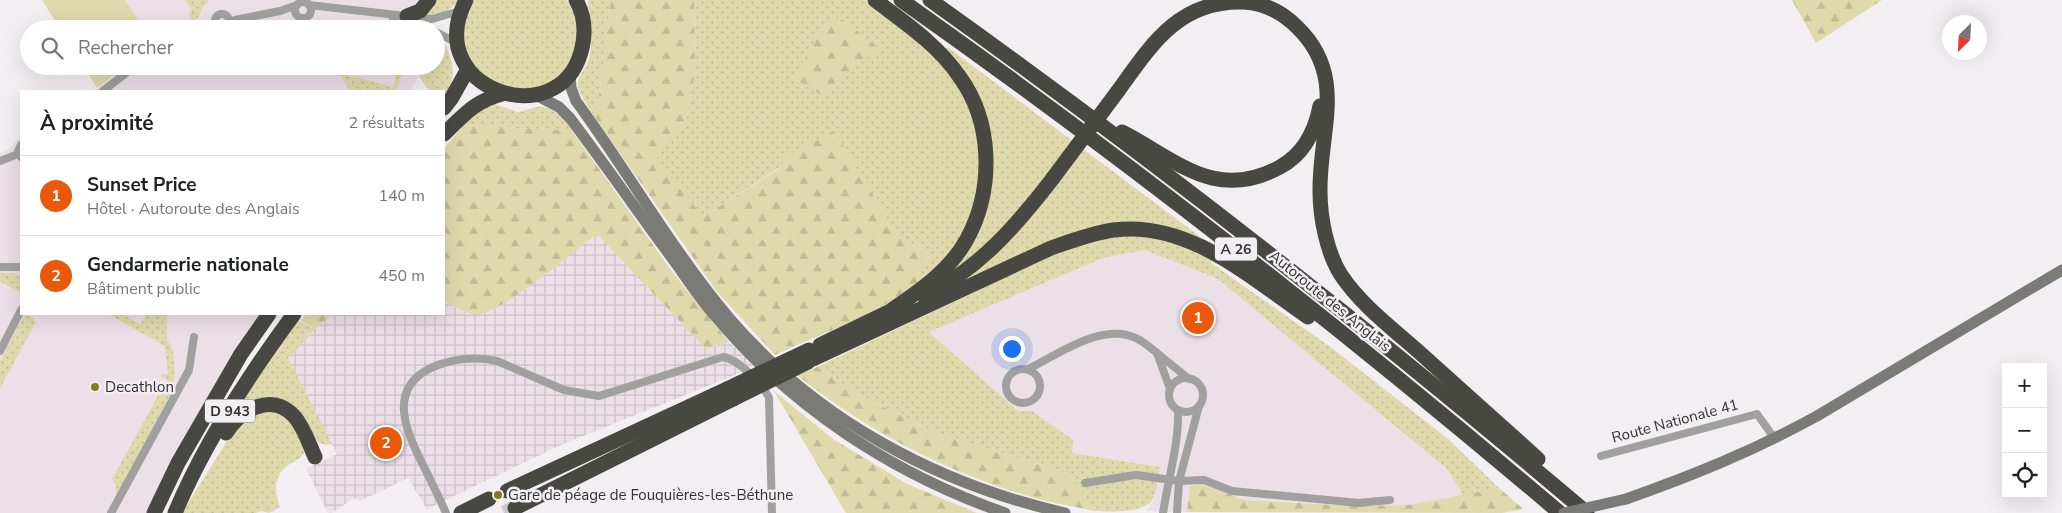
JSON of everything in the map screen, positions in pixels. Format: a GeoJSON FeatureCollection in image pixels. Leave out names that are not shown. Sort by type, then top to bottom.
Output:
{"type":"FeatureCollection","features":[{"type":"Feature","properties":{"kind":"highway"},"geometry":{"type":"LineString","coordinates":[[407,16],[420,11],[429,0]]}},
{"type":"Feature","properties":{"kind":"highway"},"geometry":{"type":"LineString","coordinates":[[463,6],[456,33],[461,56],[468,69],[477,80],[489,88],[502,94],[519,96],[536,95],[549,90],[570,73],[580,58],[584,40],[584,22],[576,0]]}},
{"type":"Feature","properties":{"kind":"highway"},"geometry":{"type":"LineString","coordinates":[[875,0],[923,36],[960,76],[978,112],[986,146],[987,176],[979,209],[967,239],[950,262],[898,313]]}},
{"type":"Feature","properties":{"kind":"highway","name":"Autoroute des Anglais"},"geometry":{"type":"LineString","coordinates":[[902,0],[1116,157],[1282,284],[1560,513]]}},
{"type":"Feature","properties":{"kind":"highway","name":"Autoroute des Anglais"},"geometry":{"type":"LineString","coordinates":[[930,0],[1087,114],[1293,273],[1467,413],[1587,513]]}},
{"type":"Feature","properties":{"kind":"highway"},"geometry":{"type":"LineString","coordinates":[[507,491],[730,394],[898,313],[970,274],[1015,234],[1120,93],[1152,45],[1166,30],[1182,17],[1201,8],[1213,3],[1230,1],[1264,5],[1287,17],[1316,49],[1325,72],[1328,88],[1328,113],[1321,163],[1320,193],[1330,249],[1341,274],[1384,322],[1558,477],[1591,513]]}},
{"type":"Feature","properties":{"kind":"highway"},"geometry":{"type":"LineString","coordinates":[[1087,114],[1202,176],[1226,182],[1246,181],[1265,175],[1283,166],[1300,153],[1314,130],[1320,105],[1318,77],[1309,56],[1299,40],[1281,24],[1260,12],[1244,9],[1215,11],[1196,18],[1158,49],[1120,93]]}},
{"type":"Feature","properties":{"kind":"highway"},"geometry":{"type":"LineString","coordinates":[[445,107],[451,100],[468,69]]}},
{"type":"Feature","properties":{"kind":"highway"},"geometry":{"type":"LineString","coordinates":[[445,133],[474,105],[486,98],[502,94]]}},
{"type":"Feature","properties":{"kind":"highway"},"geometry":{"type":"LineString","coordinates":[[898,313],[1051,248],[1081,238],[1114,230],[1148,230],[1181,237],[1223,258],[1404,383]]}},
{"type":"Feature","properties":{"kind":"highway","name":"D 943"},"geometry":{"type":"LineString","coordinates":[[154,513],[178,463],[241,354],[268,315]]}},
{"type":"Feature","properties":{"kind":"highway","name":"D 943"},"geometry":{"type":"LineString","coordinates":[[175,513],[219,428],[248,381],[293,315]]}},
{"type":"Feature","properties":{"kind":"highway"},"geometry":{"type":"LineString","coordinates":[[515,508],[730,394]]}},
{"type":"Feature","properties":{"kind":"highway"},"geometry":{"type":"LineString","coordinates":[[191,480],[220,445],[234,422],[251,409],[264,404],[280,407],[293,416],[315,457]]}},
{"type":"Feature","properties":{"kind":"highway"},"geometry":{"type":"LineString","coordinates":[[461,513],[490,499]]}},
{"type":"Feature","properties":{"kind":"main road"},"geometry":{"type":"LineString","coordinates":[[570,73],[571,88],[576,101],[700,281],[730,319],[755,346],[793,381],[828,410],[865,434],[904,455],[942,473],[992,492],[1030,505],[1065,513]]}},
{"type":"Feature","properties":{"kind":"main road"},"geometry":{"type":"LineString","coordinates":[[536,95],[559,107],[570,118],[715,316],[770,374],[843,433],[883,458],[928,482],[1006,513]]}},
{"type":"Feature","properties":{"kind":"main road"},"geometry":{"type":"LineString","coordinates":[[1564,513],[1626,499],[1694,475],[1775,439],[1824,412],[2062,270]]}},
{"type":"Feature","properties":{"kind":"street"},"geometry":{"type":"LineString","coordinates":[[217,20],[218,16],[223,14],[230,20],[280,11],[303,2],[310,8],[366,11],[432,19],[463,6]]}},
{"type":"Feature","properties":{"kind":"street"},"geometry":{"type":"LineString","coordinates":[[296,15],[297,5]]}},
{"type":"Feature","properties":{"kind":"street"},"geometry":{"type":"LineString","coordinates":[[280,11],[305,18],[310,8]]}},
{"type":"Feature","properties":{"kind":"street"},"geometry":{"type":"LineString","coordinates":[[387,15],[398,20]]}},
{"type":"Feature","properties":{"kind":"street"},"geometry":{"type":"LineString","coordinates":[[445,37],[457,43]]}},
{"type":"Feature","properties":{"kind":"street"},"geometry":{"type":"LineString","coordinates":[[104,90],[123,75]]}},
{"type":"Feature","properties":{"kind":"street"},"geometry":{"type":"LineString","coordinates":[[0,160],[20,156]]}},
{"type":"Feature","properties":{"kind":"street"},"geometry":{"type":"LineString","coordinates":[[0,267],[20,267]]}},
{"type":"Feature","properties":{"kind":"street"},"geometry":{"type":"LineString","coordinates":[[0,351],[20,312]]}},
{"type":"Feature","properties":{"kind":"street"},"geometry":{"type":"LineString","coordinates":[[1028,369],[1037,376],[1040,387],[1038,393],[1030,401],[1019,402],[1014,400],[1007,392],[1006,381],[1008,376],[1017,370],[1028,369],[1094,336],[1114,333],[1137,339],[1198,383],[1202,392],[1179,481],[1177,513]]}},
{"type":"Feature","properties":{"kind":"street"},"geometry":{"type":"LineString","coordinates":[[112,513],[189,370],[194,337]]}},
{"type":"Feature","properties":{"kind":"street"},"geometry":{"type":"LineString","coordinates":[[1157,353],[1170,389],[1169,399],[1174,407],[1178,410],[1189,412],[1199,406]]}},
{"type":"Feature","properties":{"kind":"street"},"geometry":{"type":"LineString","coordinates":[[446,513],[406,429],[404,406],[407,391],[414,380],[432,368],[455,360],[473,357],[496,361],[564,390],[599,396],[717,358],[729,357],[740,364],[766,392],[770,407],[772,513]]}},
{"type":"Feature","properties":{"kind":"street"},"geometry":{"type":"LineString","coordinates":[[1170,389],[1177,380],[1189,378]]}},
{"type":"Feature","properties":{"kind":"street"},"geometry":{"type":"LineString","coordinates":[[1163,513],[1179,432],[1178,410]]}},
{"type":"Feature","properties":{"kind":"street","name":"Route Nationale 41"},"geometry":{"type":"LineString","coordinates":[[1601,456],[1757,414],[1775,439]]}},
{"type":"Feature","properties":{"kind":"street"},"geometry":{"type":"LineString","coordinates":[[1085,483],[1136,475],[1179,481],[1204,480],[1232,491],[1359,504],[1390,500]]}},
{"type":"Feature","properties":{"kind":"shaded area"},"geometry":{"type":"Polygon","coordinates":[[[125,0],[421,0],[420,6],[425,20],[138,20],[125,0]]]}},
{"type":"Feature","properties":{"kind":"shaded area"},"geometry":{"type":"Polygon","coordinates":[[[115,75],[419,75],[411,90],[96,90],[115,75]]]}},
{"type":"Feature","properties":{"kind":"shaded area"},"geometry":{"type":"Polygon","coordinates":[[[20,138],[20,315],[262,315],[226,367],[178,448],[147,513],[0,513],[0,153],[8,150],[20,138]]]}},
{"type":"Feature","properties":{"kind":"shaded area"},"geometry":{"type":"Polygon","coordinates":[[[597,234],[706,349],[729,342],[754,365],[730,377],[563,444],[427,509],[408,478],[360,501],[354,498],[332,513],[328,513],[306,469],[337,454],[287,358],[315,329],[332,315],[445,315],[445,301],[469,313],[491,311],[511,299],[597,234]]]}},
{"type":"Feature","properties":{"kind":"shaded area"},"geometry":{"type":"Polygon","coordinates":[[[1145,250],[1218,279],[1447,469],[1464,496],[1409,505],[1355,506],[1244,500],[1204,485],[1190,486],[1187,512],[1146,511],[1154,500],[1160,467],[1072,453],[1018,411],[929,332],[1103,258],[1145,250]]]}},
{"type":"Feature","properties":{"kind":"green space"},"geometry":{"type":"Polygon","coordinates":[[[42,0],[125,0],[138,20],[54,20],[42,0]]]}},
{"type":"Feature","properties":{"kind":"green space"},"geometry":{"type":"Polygon","coordinates":[[[186,0],[208,0],[195,20],[190,20],[192,19],[188,14],[192,12],[186,0]]]}},
{"type":"Feature","properties":{"kind":"green space"},"geometry":{"type":"Polygon","coordinates":[[[433,0],[459,0],[452,8],[443,12],[422,14],[433,0]]]}},
{"type":"Feature","properties":{"kind":"green space"},"geometry":{"type":"Polygon","coordinates":[[[475,0],[566,0],[573,12],[578,31],[575,51],[566,69],[552,82],[533,90],[495,85],[469,60],[464,43],[464,25],[469,8],[475,0]]]}},
{"type":"Feature","properties":{"kind":"green space"},"geometry":{"type":"Polygon","coordinates":[[[588,0],[611,0],[596,119],[578,88],[578,81],[589,59],[590,51],[591,36],[588,0]]]}},
{"type":"Feature","properties":{"kind":"green space"},"geometry":{"type":"Polygon","coordinates":[[[611,0],[694,0],[695,73],[684,124],[657,158],[703,217],[780,168],[784,157],[834,131],[898,236],[932,255],[915,271],[928,275],[912,288],[875,310],[775,355],[718,293],[596,119],[611,0]]]}},
{"type":"Feature","properties":{"kind":"green space"},"geometry":{"type":"Polygon","coordinates":[[[694,0],[865,0],[929,51],[949,48],[1215,248],[1211,263],[1329,346],[1447,438],[1499,488],[1464,496],[1447,469],[1218,279],[1145,250],[1103,258],[929,332],[1018,411],[1032,411],[1073,440],[1072,453],[1160,467],[1154,497],[1145,506],[1129,510],[1095,511],[1070,474],[936,433],[859,395],[817,367],[977,291],[964,265],[942,279],[915,271],[932,255],[898,236],[834,132],[703,217],[656,158],[684,124],[695,73],[694,0]]]}},
{"type":"Feature","properties":{"kind":"green space"},"geometry":{"type":"Polygon","coordinates":[[[1792,0],[1882,0],[1816,43],[1792,0]]]}},
{"type":"Feature","properties":{"kind":"green space"},"geometry":{"type":"Polygon","coordinates":[[[839,17],[879,48],[821,95],[794,79],[823,25],[839,17]]]}},
{"type":"Feature","properties":{"kind":"green space"},"geometry":{"type":"Polygon","coordinates":[[[445,45],[451,62],[452,75],[445,94],[445,90],[429,90],[419,77],[420,75],[445,75],[445,45]]]}},
{"type":"Feature","properties":{"kind":"green space"},"geometry":{"type":"Polygon","coordinates":[[[89,75],[115,75],[97,88],[89,75]]]}},
{"type":"Feature","properties":{"kind":"green space"},"geometry":{"type":"Polygon","coordinates":[[[340,75],[348,75],[349,77],[393,87],[396,75],[402,75],[396,90],[349,90],[340,75]]]}},
{"type":"Feature","properties":{"kind":"green space"},"geometry":{"type":"Polygon","coordinates":[[[495,104],[518,112],[541,106],[552,110],[565,119],[572,131],[464,125],[482,107],[495,104]]]}},
{"type":"Feature","properties":{"kind":"green space"},"geometry":{"type":"Polygon","coordinates":[[[464,125],[572,131],[673,273],[729,342],[706,349],[597,234],[521,292],[490,310],[475,314],[461,310],[445,302],[445,148],[464,125]]]}},
{"type":"Feature","properties":{"kind":"green space"},"geometry":{"type":"Polygon","coordinates":[[[0,273],[14,273],[20,276],[20,292],[0,281],[0,273]]]}},
{"type":"Feature","properties":{"kind":"green space"},"geometry":{"type":"Polygon","coordinates":[[[24,315],[35,318],[34,321],[36,322],[0,388],[0,362],[24,315]]]}},
{"type":"Feature","properties":{"kind":"green space"},"geometry":{"type":"Polygon","coordinates":[[[110,315],[124,315],[140,324],[145,315],[167,315],[167,340],[174,358],[172,392],[118,495],[116,494],[116,486],[112,479],[167,380],[161,376],[162,374],[168,374],[165,346],[110,315]]]}},
{"type":"Feature","properties":{"kind":"green space"},"geometry":{"type":"Polygon","coordinates":[[[305,315],[332,315],[315,329],[301,321],[305,315]]]}},
{"type":"Feature","properties":{"kind":"green space"},"geometry":{"type":"Polygon","coordinates":[[[296,320],[315,329],[288,358],[332,444],[320,443],[315,440],[299,414],[239,405],[296,320]]]}},
{"type":"Feature","properties":{"kind":"green space"},"geometry":{"type":"Polygon","coordinates":[[[817,367],[859,395],[936,433],[1070,474],[1095,511],[1046,501],[1006,489],[974,478],[912,449],[852,415],[797,375],[817,367]]]}},
{"type":"Feature","properties":{"kind":"green space"},"geometry":{"type":"Polygon","coordinates":[[[774,391],[833,439],[907,484],[977,513],[846,513],[774,391]]]}},
{"type":"Feature","properties":{"kind":"green space"},"geometry":{"type":"Polygon","coordinates":[[[270,409],[291,419],[306,447],[301,457],[287,466],[279,476],[276,491],[280,507],[269,513],[261,511],[256,513],[182,513],[239,422],[270,409]]]}},
{"type":"Feature","properties":{"kind":"green space"},"geometry":{"type":"Polygon","coordinates":[[[1204,485],[1244,500],[1355,506],[1409,505],[1499,488],[1523,509],[1502,513],[1187,512],[1190,486],[1204,485]]]}},
{"type":"Feature","properties":{"kind":"tunnel"},"geometry":{"type":"LineString","coordinates":[[504,513],[515,508]]}},
{"type":"Feature","properties":{"kind":"place","name":"Sunset Price"},"geometry":{"type":"Point","coordinates":[1198,318]}},
{"type":"Feature","properties":{"kind":"place","name":"Decathlon"},"geometry":{"type":"Point","coordinates":[95,387]}},
{"type":"Feature","properties":{"kind":"place","name":"Gendarmerie nationale"},"geometry":{"type":"Point","coordinates":[386,443]}},
{"type":"Feature","properties":{"kind":"place","name":"Gare de péage de Fouquières-les-Béthune"},"geometry":{"type":"Point","coordinates":[498,495]}}]}
